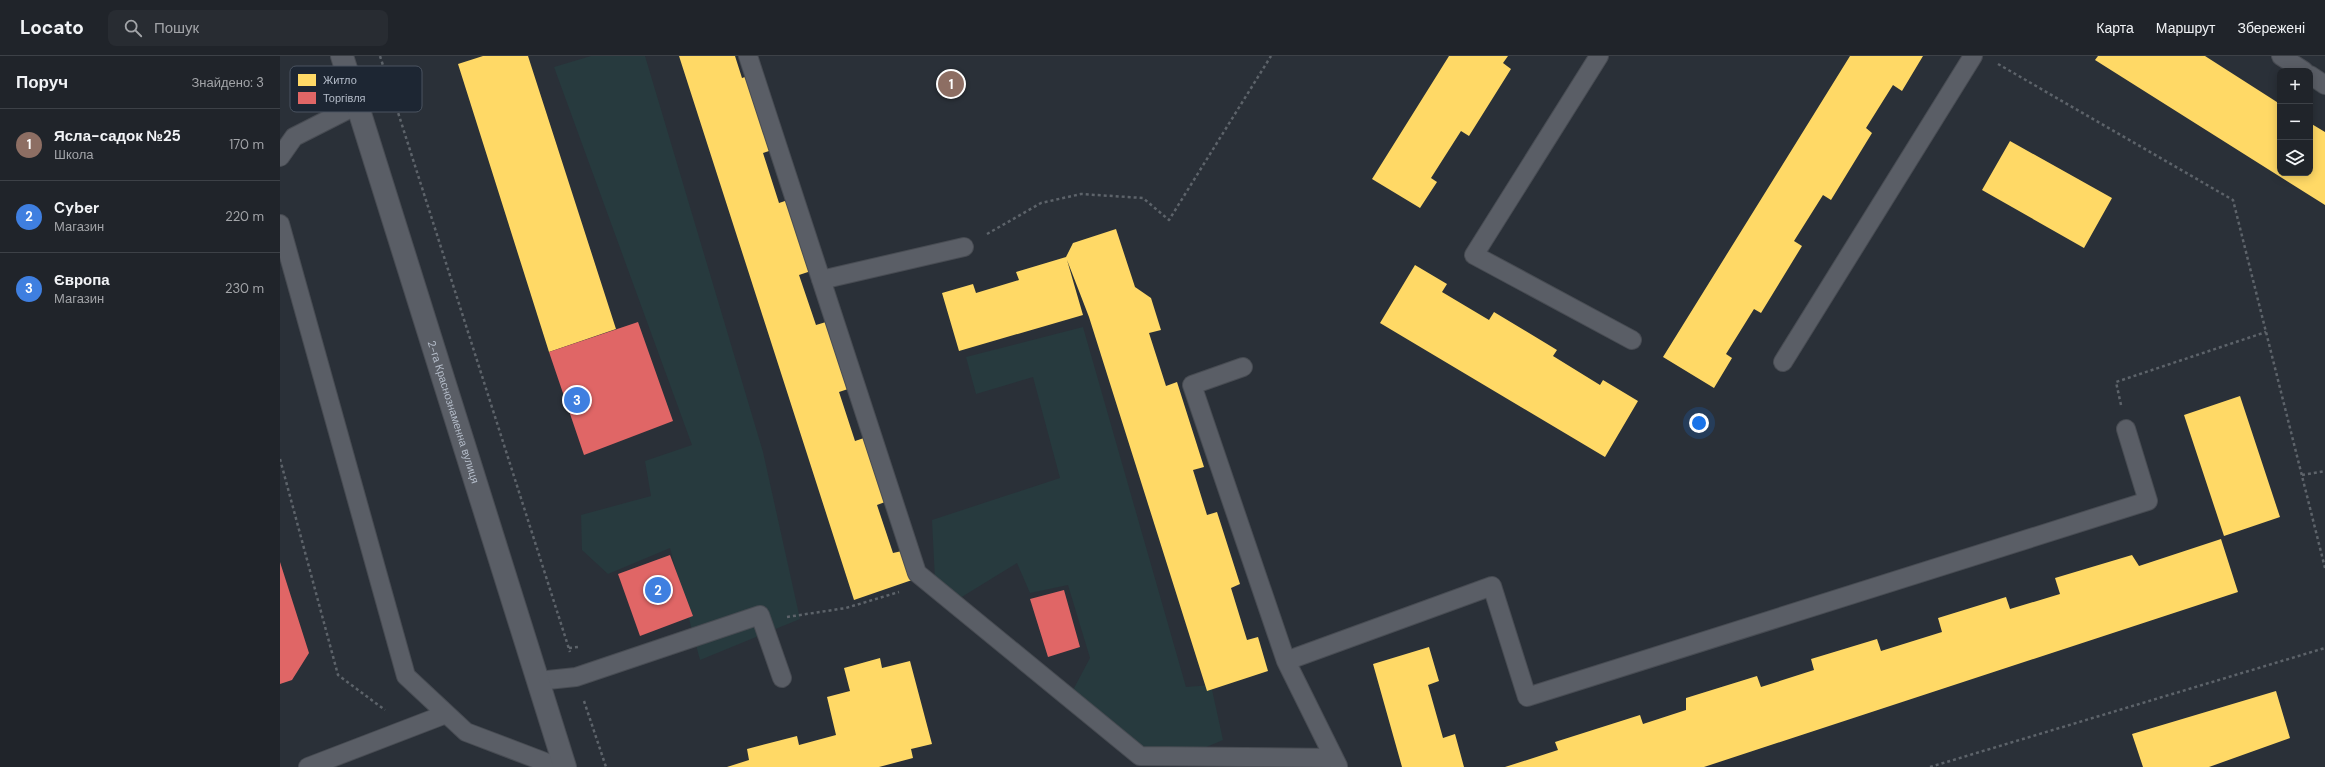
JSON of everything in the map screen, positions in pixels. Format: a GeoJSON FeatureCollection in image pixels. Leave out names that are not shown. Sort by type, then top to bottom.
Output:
{"type":"FeatureCollection","features":[{"type":"Feature","properties":{"kind":"street","name":"2-га Краснознаменна вулиця"},"geometry":{"type":"LineString","coordinates":[[342,56],[345,66]]}},
{"type":"Feature","properties":{"kind":"street","name":"2-га Краснознаменна вулиця"},"geometry":{"type":"LineString","coordinates":[[359,112],[565,767]]}},
{"type":"Feature","properties":{"kind":"lane"},"geometry":{"type":"LineString","coordinates":[[748,56],[917,572],[1140,756],[1336,762],[1286,661],[1192,385],[1243,367]]}},
{"type":"Feature","properties":{"kind":"lane"},"geometry":{"type":"LineString","coordinates":[[1599,56],[1474,255],[1632,340]]}},
{"type":"Feature","properties":{"kind":"lane"},"geometry":{"type":"LineString","coordinates":[[1783,362],[1973,56]]}},
{"type":"Feature","properties":{"kind":"lane"},"geometry":{"type":"LineString","coordinates":[[2281,56],[2299,68]]}},
{"type":"Feature","properties":{"kind":"lane"},"geometry":{"type":"LineString","coordinates":[[2313,77],[2325,85]]}},
{"type":"Feature","properties":{"kind":"lane"},"geometry":{"type":"LineString","coordinates":[[280,157],[294,137],[343,112]]}},
{"type":"Feature","properties":{"kind":"lane"},"geometry":{"type":"LineString","coordinates":[[280,224],[406,676],[466,732],[558,767]]}},
{"type":"Feature","properties":{"kind":"lane"},"geometry":{"type":"LineString","coordinates":[[821,280],[964,247]]}},
{"type":"Feature","properties":{"kind":"lane"},"geometry":{"type":"LineString","coordinates":[[1286,661],[1492,586],[1528,697],[2148,501],[2126,429]]}},
{"type":"Feature","properties":{"kind":"lane"},"geometry":{"type":"LineString","coordinates":[[538,680],[576,676],[760,615],[782,678]]}},
{"type":"Feature","properties":{"kind":"lane"},"geometry":{"type":"LineString","coordinates":[[308,767],[446,714]]}},
{"type":"Feature","properties":{"kind":"lane"},"geometry":{"type":"LineString","coordinates":[[1172,767],[1209,757]]}},
{"type":"Feature","properties":{"kind":"path"},"geometry":{"type":"LineString","coordinates":[[380,56],[383,66]]}},
{"type":"Feature","properties":{"kind":"path"},"geometry":{"type":"LineString","coordinates":[[964,247],[1041,203],[1082,194],[1143,198],[1169,220],[1271,56]]}},
{"type":"Feature","properties":{"kind":"path"},"geometry":{"type":"LineString","coordinates":[[1992,60],[2233,200],[2325,568]]}},
{"type":"Feature","properties":{"kind":"path"},"geometry":{"type":"LineString","coordinates":[[398,112],[606,767]]}},
{"type":"Feature","properties":{"kind":"path"},"geometry":{"type":"LineString","coordinates":[[2126,429],[2116,382],[2266,332]]}},
{"type":"Feature","properties":{"kind":"path"},"geometry":{"type":"LineString","coordinates":[[280,460],[338,675],[408,728]]}},
{"type":"Feature","properties":{"kind":"path"},"geometry":{"type":"LineString","coordinates":[[2302,475],[2325,471]]}},
{"type":"Feature","properties":{"kind":"path"},"geometry":{"type":"LineString","coordinates":[[1930,767],[2325,648]]}},
{"type":"Feature","properties":{"kind":"green space"},"geometry":{"type":"Polygon","coordinates":[[[591,56],[645,56],[763,452],[800,619],[700,660],[670,548],[608,574],[582,550],[581,515],[651,496],[645,461],[692,445],[554,67],[591,56]]]}},
{"type":"Feature","properties":{"kind":"green space"},"geometry":{"type":"Polygon","coordinates":[[[1083,327],[1186,687],[1211,685],[1223,740],[1197,751],[1143,752],[1072,692],[1090,658],[1068,585],[1030,593],[1017,563],[960,598],[935,580],[932,520],[1060,478],[1033,377],[976,394],[966,357],[1083,327]]]}},
{"type":"Feature","properties":{"kind":"building: Житло"},"geometry":{"type":"Polygon","coordinates":[[[483,56],[528,56],[616,329],[549,352],[458,64],[483,56]]]}},
{"type":"Feature","properties":{"kind":"building: Житло"},"geometry":{"type":"Polygon","coordinates":[[[679,56],[735,56],[742,78],[751,75],[775,149],[763,153],[779,203],[788,200],[811,271],[799,275],[816,325],[826,322],[848,389],[839,392],[855,441],[864,438],[885,502],[877,505],[893,553],[902,551],[912,580],[854,600],[679,56]]]}},
{"type":"Feature","properties":{"kind":"building: Житло"},"geometry":{"type":"Polygon","coordinates":[[[1449,56],[1508,56],[1503,63],[1511,69],[1469,136],[1461,131],[1431,178],[1437,182],[1420,208],[1372,179],[1449,56]]]}},
{"type":"Feature","properties":{"kind":"building: Житло"},"geometry":{"type":"Polygon","coordinates":[[[1850,56],[1923,56],[1902,91],[1893,85],[1866,128],[1872,133],[1831,200],[1823,195],[1794,241],[1802,246],[1761,313],[1754,309],[1726,354],[1732,358],[1714,388],[1663,357],[1850,56]]]}},
{"type":"Feature","properties":{"kind":"building: Житло"},"geometry":{"type":"Polygon","coordinates":[[[2098,56],[2205,56],[2277,102],[2277,175],[2095,60],[2098,56]]]}},
{"type":"Feature","properties":{"kind":"building: Житло"},"geometry":{"type":"Polygon","coordinates":[[[2313,125],[2325,132],[2325,205],[2279,176],[2313,176],[2313,125]]]}},
{"type":"Feature","properties":{"kind":"building: Житло"},"geometry":{"type":"Polygon","coordinates":[[[2010,141],[2112,198],[2084,248],[1982,190],[2010,141]]]}},
{"type":"Feature","properties":{"kind":"building: Житло"},"geometry":{"type":"Polygon","coordinates":[[[1116,229],[1135,287],[1151,298],[1161,330],[1149,333],[1166,386],[1177,382],[1204,467],[1193,470],[1207,515],[1217,512],[1240,584],[1231,588],[1247,640],[1258,637],[1268,671],[1207,691],[1089,317],[1067,260],[1083,315],[959,351],[942,293],[973,284],[976,293],[1019,280],[1016,272],[1066,257],[1073,243],[1116,229]]]}},
{"type":"Feature","properties":{"kind":"building: Житло"},"geometry":{"type":"Polygon","coordinates":[[[1415,265],[1447,284],[1442,292],[1489,320],[1494,312],[1557,350],[1553,356],[1600,385],[1603,380],[1638,401],[1605,457],[1380,323],[1415,265]]]}},
{"type":"Feature","properties":{"kind":"building: Житло"},"geometry":{"type":"Polygon","coordinates":[[[2240,396],[2280,517],[2224,536],[2184,415],[2240,396]]]}},
{"type":"Feature","properties":{"kind":"building: Житло"},"geometry":{"type":"Polygon","coordinates":[[[2221,539],[2238,592],[1704,767],[1505,767],[1558,750],[1555,742],[1640,715],[1643,724],[1686,710],[1686,698],[1757,676],[1761,687],[1814,670],[1811,659],[1877,639],[1881,651],[1942,632],[1938,618],[2006,597],[2010,609],[2060,594],[2055,578],[2132,555],[2139,566],[2221,539]]]}},
{"type":"Feature","properties":{"kind":"building: Житло"},"geometry":{"type":"Polygon","coordinates":[[[1429,647],[1439,681],[1428,685],[1443,738],[1455,734],[1464,767],[1402,767],[1373,664],[1429,647]]]}},
{"type":"Feature","properties":{"kind":"building: Житло"},"geometry":{"type":"Polygon","coordinates":[[[880,658],[882,668],[910,661],[932,744],[911,749],[913,758],[879,767],[727,767],[749,760],[747,749],[797,736],[799,745],[836,735],[827,697],[850,691],[844,668],[880,658]]]}},
{"type":"Feature","properties":{"kind":"building: Житло"},"geometry":{"type":"Polygon","coordinates":[[[2276,691],[2290,738],[2209,767],[2143,767],[2132,734],[2276,691]]]}},
{"type":"Feature","properties":{"kind":"building: Торгівля"},"geometry":{"type":"Polygon","coordinates":[[[638,322],[673,421],[584,455],[549,352],[638,322]]]}},
{"type":"Feature","properties":{"kind":"building: Торгівля"},"geometry":{"type":"Polygon","coordinates":[[[670,555],[693,616],[640,636],[618,574],[670,555]]]}},
{"type":"Feature","properties":{"kind":"building: Торгівля"},"geometry":{"type":"Polygon","coordinates":[[[280,562],[309,653],[292,680],[280,684],[280,562]]]}},
{"type":"Feature","properties":{"kind":"building: Торгівля"},"geometry":{"type":"Polygon","coordinates":[[[1064,590],[1080,647],[1048,657],[1030,599],[1064,590]]]}},
{"type":"Feature","properties":{"kind":"place","name":"Ясла-садок №25"},"geometry":{"type":"Point","coordinates":[951,84]}},
{"type":"Feature","properties":{"kind":"place","name":"Європа"},"geometry":{"type":"Point","coordinates":[577,400]}},
{"type":"Feature","properties":{"kind":"place","name":"Cyber"},"geometry":{"type":"Point","coordinates":[658,590]}}]}
